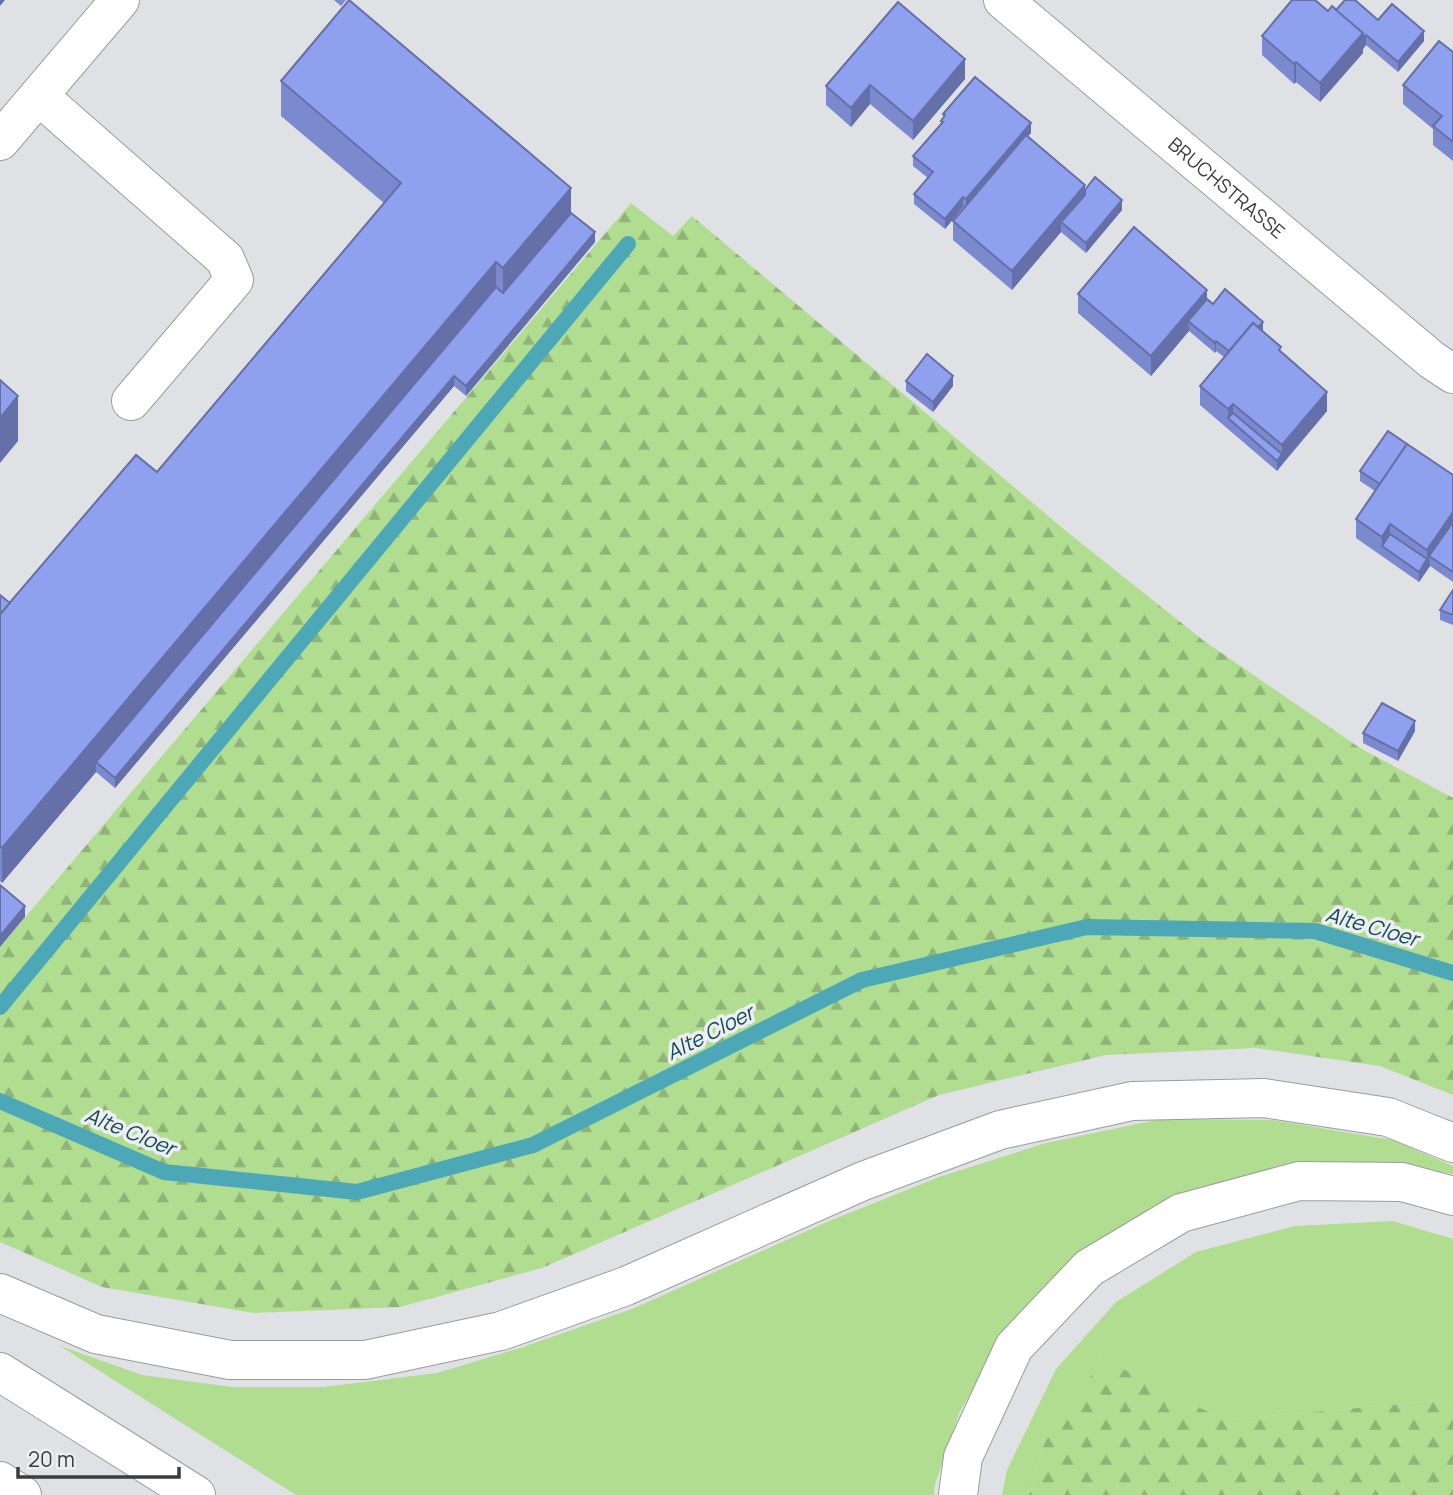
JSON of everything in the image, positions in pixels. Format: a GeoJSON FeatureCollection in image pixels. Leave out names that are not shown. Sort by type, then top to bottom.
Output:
{"type":"FeatureCollection","features":[{"type":"Feature","properties":{"kind":"main road"},"geometry":{"type":"LineString","coordinates":[[0,141],[120,0]]}},
{"type":"Feature","properties":{"kind":"main road","name":"BRUCHSTRASSE"},"geometry":{"type":"LineString","coordinates":[[1003,0],[1432,360],[1453,374]]}},
{"type":"Feature","properties":{"kind":"main road"},"geometry":{"type":"LineString","coordinates":[[39,96],[225,258],[234,280],[131,401]]}},
{"type":"Feature","properties":{"kind":"main road"},"geometry":{"type":"LineString","coordinates":[[0,1293],[96,1334],[230,1360],[365,1360],[501,1332],[626,1286],[863,1181],[1000,1130],[1132,1101],[1264,1098],[1388,1117],[1453,1143]]}},
{"type":"Feature","properties":{"kind":"main road"},"geometry":{"type":"LineString","coordinates":[[958,1495],[963,1457],[1014,1347],[1089,1268],[1181,1213],[1299,1181],[1402,1182],[1453,1196]]}},
{"type":"Feature","properties":{"kind":"main road"},"geometry":{"type":"LineString","coordinates":[[0,1373],[196,1495]]}},
{"type":"Feature","properties":{"kind":"main road"},"geometry":{"type":"LineString","coordinates":[[0,1481],[22,1495]]}},
{"type":"Feature","properties":{"kind":"green space"},"geometry":{"type":"Polygon","coordinates":[[[631,203],[673,236],[692,216],[1066,531],[1204,641],[1360,748],[1453,798],[1453,1095],[1380,1066],[1256,1048],[1106,1055],[939,1095],[542,1268],[400,1307],[254,1313],[102,1287],[0,1242],[0,947],[631,203]]]}},
{"type":"Feature","properties":{"kind":"green space"},"geometry":{"type":"Polygon","coordinates":[[[1161,1119],[1272,1120],[1393,1140],[1453,1166],[1453,1174],[1385,1163],[1282,1165],[1183,1196],[1016,1320],[960,1411],[935,1484],[934,1495],[296,1495],[60,1346],[142,1375],[232,1387],[324,1387],[437,1373],[520,1348],[632,1309],[827,1222],[939,1177],[1046,1143],[1161,1119]]]}},
{"type":"Feature","properties":{"kind":"green space"},"geometry":{"type":"Polygon","coordinates":[[[1393,1221],[1453,1239],[1453,1402],[1446,1400],[1224,1420],[1103,1360],[1045,1441],[1029,1495],[1002,1495],[1007,1470],[1056,1369],[1116,1302],[1196,1252],[1295,1226],[1393,1221]]]}},
{"type":"Feature","properties":{"kind":"green space"},"geometry":{"type":"Polygon","coordinates":[[[1103,1359],[1224,1420],[1446,1400],[1453,1402],[1453,1495],[1029,1495],[1045,1441],[1103,1359]]]}},
{"type":"Feature","properties":{"kind":"building"},"geometry":{"type":"Polygon","coordinates":[[[349,0],[571,188],[503,268],[496,262],[2,848],[0,614],[136,455],[157,472],[401,183],[281,81],[349,0]]]}},
{"type":"Feature","properties":{"kind":"building"},"geometry":{"type":"Polygon","coordinates":[[[1292,0],[1315,0],[1328,11],[1332,6],[1363,33],[1320,83],[1262,36],[1292,0]]]}},
{"type":"Feature","properties":{"kind":"building"},"geometry":{"type":"Polygon","coordinates":[[[1345,0],[1355,0],[1378,20],[1392,4],[1424,31],[1398,62],[1366,35],[1363,39],[1363,33],[1336,10],[1345,0]]]}},
{"type":"Feature","properties":{"kind":"building"},"geometry":{"type":"Polygon","coordinates":[[[898,2],[965,59],[913,121],[870,85],[851,108],[826,86],[898,2]]]}},
{"type":"Feature","properties":{"kind":"building"},"geometry":{"type":"Polygon","coordinates":[[[1439,41],[1453,52],[1453,142],[1433,126],[1442,116],[1403,85],[1439,41]]]}},
{"type":"Feature","properties":{"kind":"building"},"geometry":{"type":"Polygon","coordinates":[[[975,77],[1031,123],[966,199],[963,197],[945,219],[914,194],[933,172],[913,156],[943,122],[943,114],[975,77]]]}},
{"type":"Feature","properties":{"kind":"building"},"geometry":{"type":"Polygon","coordinates":[[[1026,135],[1085,185],[1012,271],[953,221],[1026,135]]]}},
{"type":"Feature","properties":{"kind":"building"},"geometry":{"type":"Polygon","coordinates":[[[1095,177],[1122,200],[1086,243],[1061,222],[1085,195],[1085,190],[1095,177]]]}},
{"type":"Feature","properties":{"kind":"building"},"geometry":{"type":"Polygon","coordinates":[[[571,213],[595,232],[466,386],[454,376],[115,778],[96,762],[496,287],[503,293],[571,213]]]}},
{"type":"Feature","properties":{"kind":"building"},"geometry":{"type":"Polygon","coordinates":[[[1134,227],[1207,290],[1151,356],[1078,294],[1134,227]]]}},
{"type":"Feature","properties":{"kind":"building"},"geometry":{"type":"Polygon","coordinates":[[[1225,289],[1263,322],[1258,327],[1253,323],[1229,351],[1188,321],[1207,299],[1213,304],[1225,289]]]}},
{"type":"Feature","properties":{"kind":"building"},"geometry":{"type":"Polygon","coordinates":[[[1253,323],[1327,392],[1282,445],[1233,404],[1228,409],[1200,386],[1253,323]]]}},
{"type":"Feature","properties":{"kind":"building"},"geometry":{"type":"Polygon","coordinates":[[[927,354],[953,376],[933,402],[906,381],[927,354]]]}},
{"type":"Feature","properties":{"kind":"building"},"geometry":{"type":"Polygon","coordinates":[[[0,380],[18,396],[0,418],[0,380]]]}},
{"type":"Feature","properties":{"kind":"building"},"geometry":{"type":"Polygon","coordinates":[[[1233,413],[1282,454],[1277,461],[1228,418],[1233,413]]]}},
{"type":"Feature","properties":{"kind":"building"},"geometry":{"type":"Polygon","coordinates":[[[1388,431],[1407,444],[1380,484],[1360,471],[1388,431]]]}},
{"type":"Feature","properties":{"kind":"building"},"geometry":{"type":"Polygon","coordinates":[[[1407,444],[1453,475],[1453,512],[1427,550],[1390,524],[1382,537],[1356,519],[1407,444]]]}},
{"type":"Feature","properties":{"kind":"building"},"geometry":{"type":"Polygon","coordinates":[[[1453,522],[1453,572],[1429,556],[1453,522]]]}},
{"type":"Feature","properties":{"kind":"building"},"geometry":{"type":"Polygon","coordinates":[[[1390,534],[1427,559],[1419,572],[1382,546],[1390,534]]]}},
{"type":"Feature","properties":{"kind":"building"},"geometry":{"type":"Polygon","coordinates":[[[1453,590],[1453,615],[1440,610],[1453,590]]]}},
{"type":"Feature","properties":{"kind":"building"},"geometry":{"type":"Polygon","coordinates":[[[0,595],[10,603],[0,614],[0,595]]]}},
{"type":"Feature","properties":{"kind":"building"},"geometry":{"type":"Polygon","coordinates":[[[1382,703],[1415,721],[1398,751],[1363,733],[1382,703]]]}},
{"type":"Feature","properties":{"kind":"building"},"geometry":{"type":"Polygon","coordinates":[[[0,885],[25,906],[0,936],[0,885]]]}},
{"type":"Feature","properties":{"kind":"waterway"},"geometry":{"type":"LineString","coordinates":[[0,1007],[628,244]]}},
{"type":"Feature","properties":{"kind":"waterway","name":"Alte Cloer"},"geometry":{"type":"LineString","coordinates":[[0,1101],[164,1172],[357,1192],[533,1145],[862,980],[1087,927],[1315,931],[1453,973]]}}]}
